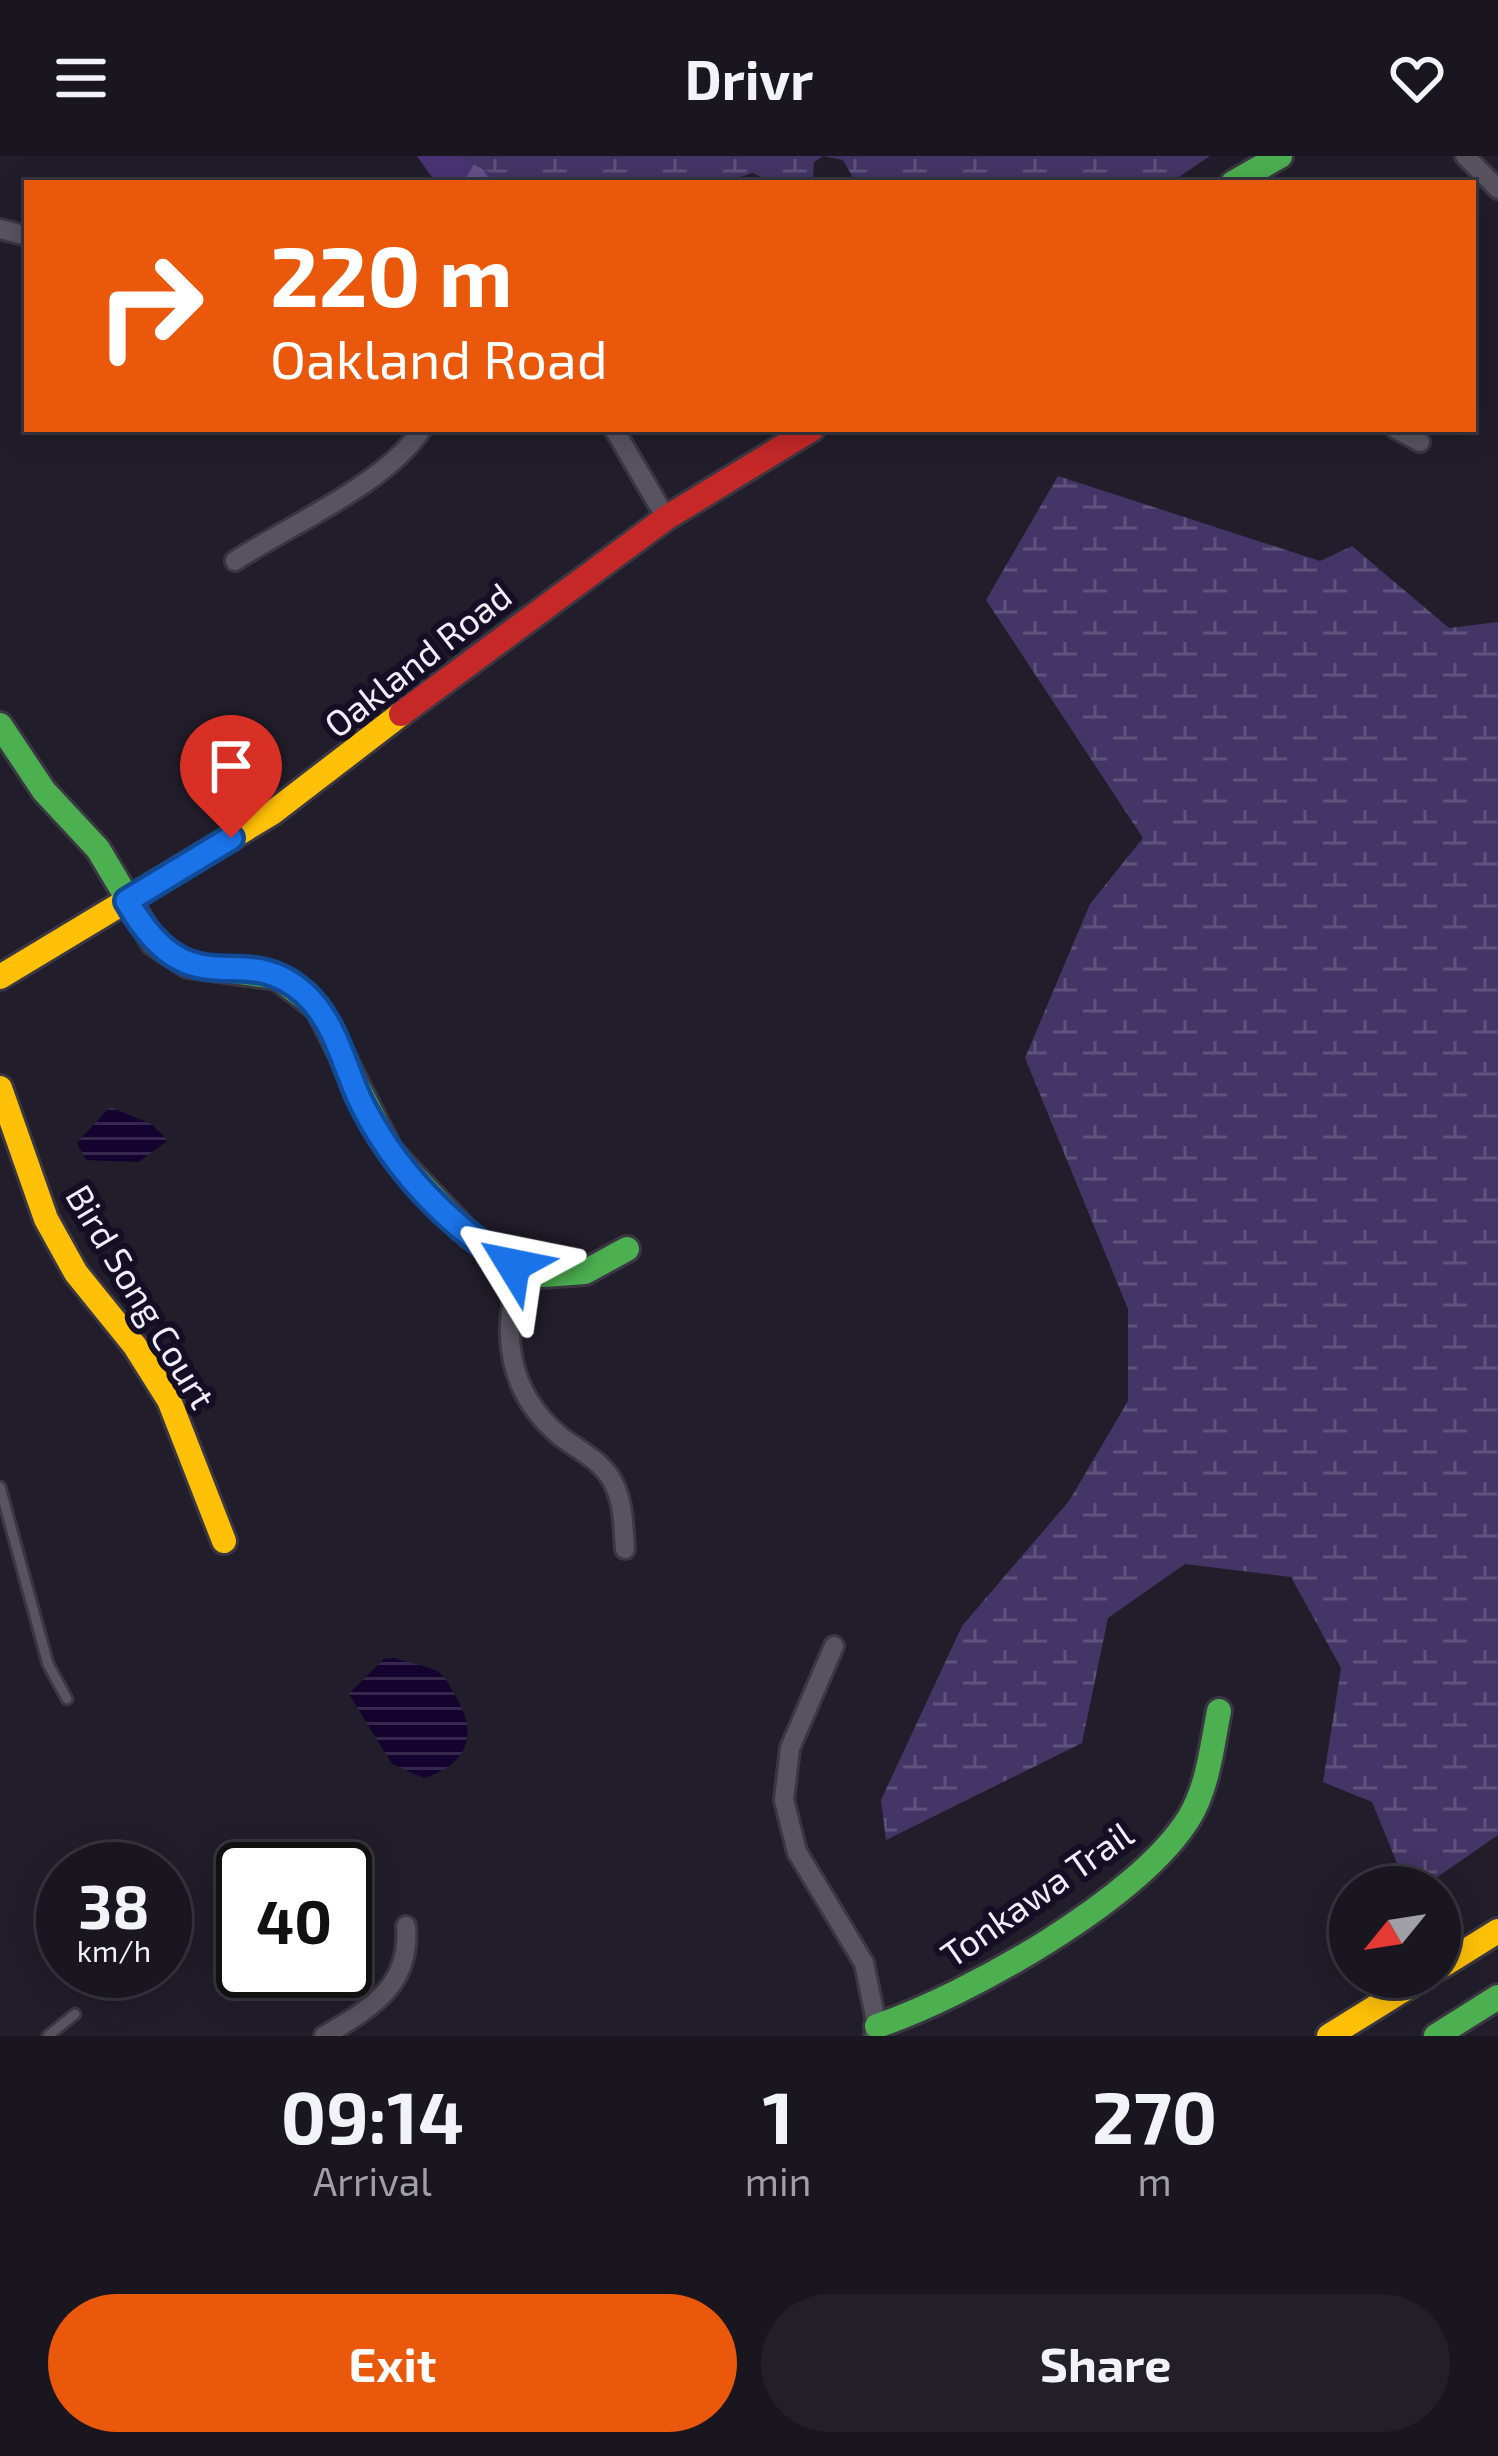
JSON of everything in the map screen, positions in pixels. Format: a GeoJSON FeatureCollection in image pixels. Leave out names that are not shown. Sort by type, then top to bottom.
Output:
{"type":"FeatureCollection","features":[{"type":"Feature","properties":{"kind":"main road"},"geometry":{"type":"LineString","coordinates":[[1243,180],[1280,156]]}},
{"type":"Feature","properties":{"kind":"main road","name":"Oakland Road"},"geometry":{"type":"LineString","coordinates":[[0,977],[293,798],[666,518],[807,432]]}},
{"type":"Feature","properties":{"kind":"main road"},"geometry":{"type":"LineString","coordinates":[[0,725],[44,791],[98,849],[154,944],[188,965],[277,976],[300,989],[332,1030],[360,1100],[390,1150],[448,1217],[523,1268],[543,1275],[585,1272],[627,1249]]}},
{"type":"Feature","properties":{"kind":"main road","name":"Bird Song Court"},"geometry":{"type":"LineString","coordinates":[[0,1088],[46,1220],[76,1273],[169,1400],[224,1541]]}},
{"type":"Feature","properties":{"kind":"main road","name":"Tonkawa Trail"},"geometry":{"type":"LineString","coordinates":[[875,2031],[922,2014],[1138,1874],[1188,1819],[1205,1780],[1219,1711]]}},
{"type":"Feature","properties":{"kind":"main road"},"geometry":{"type":"LineString","coordinates":[[1461,1954],[1498,1931]]}},
{"type":"Feature","properties":{"kind":"main road"},"geometry":{"type":"LineString","coordinates":[[1436,2036],[1498,1997]]}},
{"type":"Feature","properties":{"kind":"main road"},"geometry":{"type":"LineString","coordinates":[[1330,2036],[1391,1998]]}},
{"type":"Feature","properties":{"kind":"street"},"geometry":{"type":"LineString","coordinates":[[1465,156],[1498,189]]}},
{"type":"Feature","properties":{"kind":"street"},"geometry":{"type":"LineString","coordinates":[[236,561],[374,476],[398,458],[420,432]]}},
{"type":"Feature","properties":{"kind":"street"},"geometry":{"type":"LineString","coordinates":[[616,432],[666,518]]}},
{"type":"Feature","properties":{"kind":"street"},"geometry":{"type":"LineString","coordinates":[[1402,432],[1420,442]]}},
{"type":"Feature","properties":{"kind":"street"},"geometry":{"type":"LineString","coordinates":[[523,1268],[509,1310],[513,1369],[541,1419],[607,1473],[621,1506],[625,1549]]}},
{"type":"Feature","properties":{"kind":"street"},"geometry":{"type":"LineString","coordinates":[[833,1646],[790,1748],[784,1800],[797,1852],[864,1963],[875,2031]]}},
{"type":"Feature","properties":{"kind":"street"},"geometry":{"type":"LineString","coordinates":[[324,2036],[364,2013],[401,1977],[408,1953],[406,1927]]}},
{"type":"Feature","properties":{"kind":"lane"},"geometry":{"type":"LineString","coordinates":[[0,1487],[48,1664],[67,1699]]}},
{"type":"Feature","properties":{"kind":"lane"},"geometry":{"type":"LineString","coordinates":[[48,2036],[75,2014]]}},
{"type":"Feature","properties":{"kind":"green space"},"geometry":{"type":"Polygon","coordinates":[[[417,156],[459,156],[503,180],[434,180],[417,156]]]}},
{"type":"Feature","properties":{"kind":"green space"},"geometry":{"type":"Polygon","coordinates":[[[459,156],[823,156],[814,162],[813,180],[766,180],[753,173],[740,180],[503,180],[459,156]]]}},
{"type":"Feature","properties":{"kind":"green space"},"geometry":{"type":"Polygon","coordinates":[[[823,156],[1210,156],[1174,180],[854,180],[843,160],[823,156]]]}},
{"type":"Feature","properties":{"kind":"green space"},"geometry":{"type":"Polygon","coordinates":[[[1058,476],[1320,561],[1352,546],[1449,628],[1498,622],[1498,1835],[1453,1866],[1398,1866],[1372,1802],[1323,1782],[1341,1668],[1291,1577],[1185,1564],[1108,1618],[1082,1743],[886,1840],[881,1800],[962,1626],[1069,1501],[1128,1401],[1128,1309],[1025,1058],[1090,904],[1143,838],[986,600],[1058,476]]]}},
{"type":"Feature","properties":{"kind":"shaded area"},"geometry":{"type":"Polygon","coordinates":[[[110,1107],[151,1124],[168,1140],[139,1162],[86,1160],[77,1143],[110,1107]]]}},
{"type":"Feature","properties":{"kind":"shaded area"},"geometry":{"type":"Polygon","coordinates":[[[395,1658],[441,1674],[467,1725],[458,1757],[424,1778],[392,1764],[349,1694],[384,1659],[395,1658]]]}},
{"type":"Feature","properties":{"kind":"traffic: fast"},"geometry":{"type":"LineString","coordinates":[[1238,180],[1280,156]]}},
{"type":"Feature","properties":{"kind":"traffic: fast"},"geometry":{"type":"LineString","coordinates":[[0,725],[44,791],[98,849],[154,943],[188,965],[277,977],[318,1008],[390,1151],[470,1236],[513,1265],[543,1275],[585,1272],[627,1249]]}},
{"type":"Feature","properties":{"kind":"traffic: fast"},"geometry":{"type":"LineString","coordinates":[[877,2026],[1002,1968],[1132,1881],[1189,1818],[1201,1793],[1219,1711]]}},
{"type":"Feature","properties":{"kind":"traffic: fast"},"geometry":{"type":"LineString","coordinates":[[1436,2036],[1498,1997]]}},
{"type":"Feature","properties":{"kind":"traffic: slow"},"geometry":{"type":"LineString","coordinates":[[0,977],[272,813],[401,714]]}},
{"type":"Feature","properties":{"kind":"traffic: slow"},"geometry":{"type":"LineString","coordinates":[[0,1088],[46,1219],[76,1273],[135,1346],[169,1400],[224,1541]]}},
{"type":"Feature","properties":{"kind":"traffic: slow"},"geometry":{"type":"LineString","coordinates":[[1461,1954],[1498,1931]]}},
{"type":"Feature","properties":{"kind":"traffic: slow"},"geometry":{"type":"LineString","coordinates":[[1329,2036],[1390,1998]]}},
{"type":"Feature","properties":{"kind":"traffic: jam"},"geometry":{"type":"LineString","coordinates":[[401,714],[666,518],[807,432]]}},
{"type":"Feature","properties":{"kind":"route"},"geometry":{"type":"LineString","coordinates":[[231,838],[127,901],[142,927],[154,944],[188,965],[277,976],[300,989],[332,1030],[360,1100],[390,1150],[448,1217],[513,1265]]}}]}
